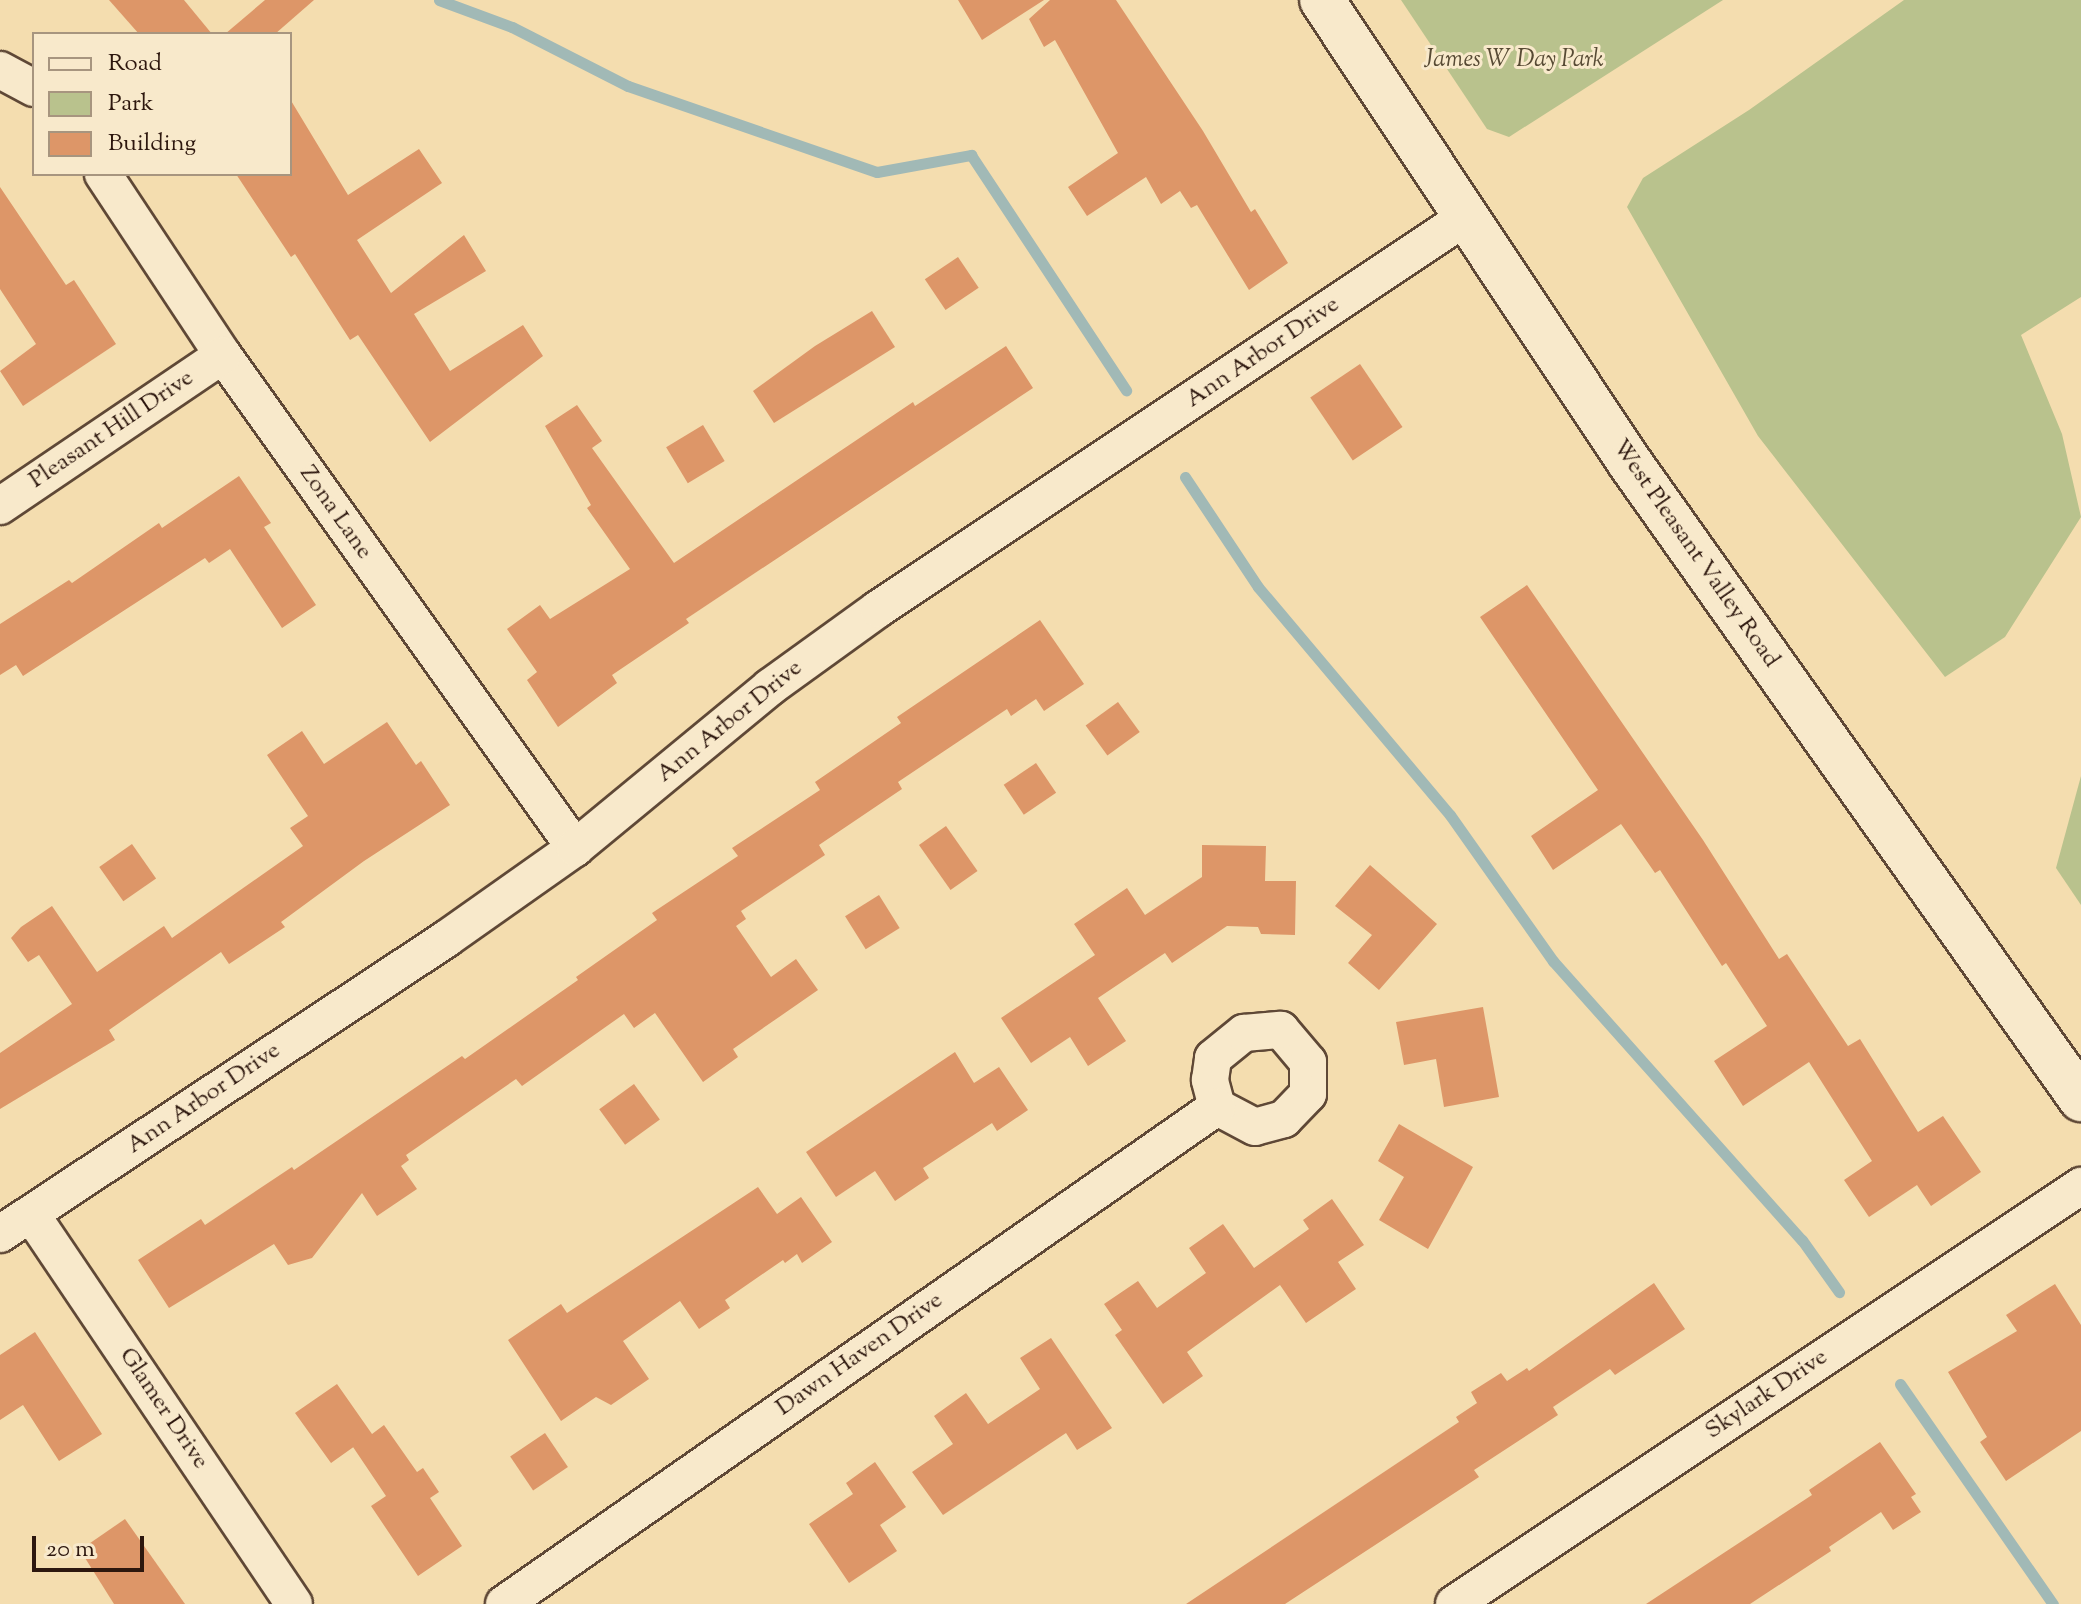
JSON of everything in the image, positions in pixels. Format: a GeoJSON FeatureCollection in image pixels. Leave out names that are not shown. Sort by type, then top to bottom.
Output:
{"type":"FeatureCollection","features":[{"type":"Feature","properties":{"kind":"main road","name":"West Pleasant Valley Road"},"geometry":{"type":"LineString","coordinates":[[1322,0],[1630,463],[2081,1099]]}},
{"type":"Feature","properties":{"kind":"street"},"geometry":{"type":"LineString","coordinates":[[0,70],[32,87]]}},
{"type":"Feature","properties":{"kind":"street","name":"Zona Lane"},"geometry":{"type":"LineString","coordinates":[[104,176],[223,355],[575,848]]}},
{"type":"Feature","properties":{"kind":"street","name":"Ann Arbor Drive"},"geometry":{"type":"LineString","coordinates":[[0,1234],[446,939],[575,848],[825,646],[1466,217]]}},
{"type":"Feature","properties":{"kind":"street","name":"Pleasant Hill Drive"},"geometry":{"type":"LineString","coordinates":[[0,506],[223,355]]}},
{"type":"Feature","properties":{"kind":"street","name":"Dawn Haven Drive"},"geometry":{"type":"LineString","coordinates":[[504,1604],[1217,1107]]}},
{"type":"Feature","properties":{"kind":"street","name":"Skylark Drive"},"geometry":{"type":"LineString","coordinates":[[1454,1604],[2081,1186]]}},
{"type":"Feature","properties":{"kind":"street","name":"Glamer Drive"},"geometry":{"type":"LineString","coordinates":[[31,1214],[294,1604]]}},
{"type":"Feature","properties":{"kind":"green space","name":"James W Day Park"},"geometry":{"type":"Polygon","coordinates":[[[1401,0],[1723,0],[1509,137],[1487,129],[1401,0]]]}},
{"type":"Feature","properties":{"kind":"green space"},"geometry":{"type":"Polygon","coordinates":[[[1904,0],[2081,0],[2081,297],[2021,335],[2062,434],[2081,517],[2005,637],[1945,677],[1758,436],[1627,207],[1643,178],[1749,110],[1904,0]]]}},
{"type":"Feature","properties":{"kind":"green space"},"geometry":{"type":"Polygon","coordinates":[[[2081,776],[2081,905],[2056,868],[2081,776]]]}},
{"type":"Feature","properties":{"kind":"building"},"geometry":{"type":"Polygon","coordinates":[[[109,0],[184,0],[210,32],[137,32],[109,0]]]}},
{"type":"Feature","properties":{"kind":"building"},"geometry":{"type":"Polygon","coordinates":[[[265,0],[314,0],[277,32],[227,32],[265,0]]]}},
{"type":"Feature","properties":{"kind":"building"},"geometry":{"type":"Polygon","coordinates":[[[958,0],[1044,0],[982,40],[958,0]]]}},
{"type":"Feature","properties":{"kind":"building"},"geometry":{"type":"Polygon","coordinates":[[[1050,0],[1116,0],[1203,131],[1251,212],[1255,209],[1288,263],[1249,290],[1197,205],[1191,208],[1180,191],[1161,204],[1146,177],[1087,216],[1068,187],[1118,153],[1055,40],[1044,47],[1029,19],[1050,0]]]}},
{"type":"Feature","properties":{"kind":"building"},"geometry":{"type":"Polygon","coordinates":[[[292,102],[348,195],[419,149],[442,183],[357,240],[391,293],[464,235],[486,271],[414,314],[450,371],[523,325],[543,356],[430,442],[358,335],[350,340],[295,254],[291,257],[237,176],[292,176],[292,102]]]}},
{"type":"Feature","properties":{"kind":"building"},"geometry":{"type":"Polygon","coordinates":[[[0,187],[66,285],[74,280],[116,344],[23,406],[0,371],[36,344],[0,289],[0,187]]]}},
{"type":"Feature","properties":{"kind":"building"},"geometry":{"type":"Polygon","coordinates":[[[958,257],[979,288],[946,310],[925,279],[958,257]]]}},
{"type":"Feature","properties":{"kind":"building"},"geometry":{"type":"Polygon","coordinates":[[[872,311],[895,347],[774,423],[753,391],[815,346],[872,311]]]}},
{"type":"Feature","properties":{"kind":"building"},"geometry":{"type":"Polygon","coordinates":[[[1006,346],[1033,388],[686,619],[689,623],[612,675],[617,683],[558,727],[527,680],[537,672],[507,629],[540,605],[550,619],[630,569],[587,508],[591,505],[545,426],[577,405],[602,441],[592,448],[674,563],[913,402],[915,406],[1006,346]]]}},
{"type":"Feature","properties":{"kind":"building"},"geometry":{"type":"Polygon","coordinates":[[[1360,364],[1402,427],[1353,461],[1310,398],[1360,364]]]}},
{"type":"Feature","properties":{"kind":"building"},"geometry":{"type":"Polygon","coordinates":[[[703,425],[725,461],[688,483],[666,447],[703,425]]]}},
{"type":"Feature","properties":{"kind":"building"},"geometry":{"type":"Polygon","coordinates":[[[239,476],[271,523],[264,527],[316,605],[282,628],[230,549],[209,563],[205,558],[23,676],[16,665],[0,675],[0,624],[69,580],[72,583],[159,523],[162,528],[239,476]]]}},
{"type":"Feature","properties":{"kind":"building"},"geometry":{"type":"Polygon","coordinates":[[[1527,585],[1703,840],[1779,959],[1787,954],[1848,1046],[1860,1039],[1918,1132],[1943,1116],[1981,1172],[1931,1206],[1917,1185],[1869,1217],[1844,1180],[1872,1161],[1809,1062],[1743,1106],[1714,1061],[1767,1026],[1726,963],[1722,966],[1660,870],[1655,873],[1621,824],[1553,870],[1531,836],[1598,790],[1480,617],[1527,585]]]}},
{"type":"Feature","properties":{"kind":"building"},"geometry":{"type":"Polygon","coordinates":[[[1040,620],[1084,684],[1044,711],[1036,699],[1011,716],[1007,709],[898,782],[902,789],[819,845],[825,855],[741,911],[746,919],[736,926],[771,977],[796,959],[818,990],[733,1049],[738,1057],[703,1082],[655,1013],[634,1028],[624,1014],[522,1086],[516,1079],[406,1155],[409,1160],[401,1166],[417,1189],[377,1216],[362,1193],[312,1258],[288,1265],[274,1244],[169,1308],[138,1260],[201,1219],[205,1225],[292,1167],[294,1170],[462,1056],[465,1059],[578,980],[576,977],[657,920],[652,913],[738,856],[732,848],[820,790],[815,782],[901,723],[897,717],[1040,620]]]}},
{"type":"Feature","properties":{"kind":"building"},"geometry":{"type":"Polygon","coordinates":[[[1118,702],[1140,732],[1107,755],[1086,726],[1118,702]]]}},
{"type":"Feature","properties":{"kind":"building"},"geometry":{"type":"Polygon","coordinates":[[[387,722],[416,765],[421,761],[450,805],[364,861],[281,922],[285,927],[229,964],[221,952],[109,1030],[115,1040],[0,1109],[0,1053],[72,1004],[39,955],[28,962],[11,938],[21,927],[52,906],[97,972],[164,926],[172,938],[303,846],[290,828],[308,816],[267,755],[302,731],[324,764],[387,722]]]}},
{"type":"Feature","properties":{"kind":"building"},"geometry":{"type":"Polygon","coordinates":[[[1036,763],[1056,793],[1024,815],[1004,785],[1036,763]]]}},
{"type":"Feature","properties":{"kind":"building"},"geometry":{"type":"Polygon","coordinates":[[[946,826],[978,871],[951,890],[919,845],[946,826]]]}},
{"type":"Feature","properties":{"kind":"building"},"geometry":{"type":"Polygon","coordinates":[[[132,844],[156,878],[123,901],[99,867],[132,844]]]}},
{"type":"Feature","properties":{"kind":"building"},"geometry":{"type":"Polygon","coordinates":[[[1202,845],[1266,846],[1265,881],[1296,881],[1295,935],[1261,934],[1258,927],[1227,926],[1172,963],[1165,953],[1098,998],[1126,1041],[1088,1066],[1070,1037],[1031,1063],[1001,1018],[1095,955],[1074,924],[1127,888],[1145,915],[1202,877],[1202,845]]]}},
{"type":"Feature","properties":{"kind":"building"},"geometry":{"type":"Polygon","coordinates":[[[1370,865],[1437,924],[1379,990],[1348,963],[1372,935],[1335,906],[1370,865]]]}},
{"type":"Feature","properties":{"kind":"building"},"geometry":{"type":"Polygon","coordinates":[[[879,895],[900,928],[866,949],[845,916],[879,895]]]}},
{"type":"Feature","properties":{"kind":"building"},"geometry":{"type":"Polygon","coordinates":[[[1483,1007],[1499,1097],[1444,1107],[1436,1059],[1404,1065],[1396,1022],[1483,1007]]]}},
{"type":"Feature","properties":{"kind":"building"},"geometry":{"type":"Polygon","coordinates":[[[955,1052],[974,1083],[999,1067],[1028,1110],[997,1131],[992,1123],[923,1168],[929,1178],[895,1201],[875,1171],[836,1197],[806,1152],[955,1052]]]}},
{"type":"Feature","properties":{"kind":"building"},"geometry":{"type":"Polygon","coordinates":[[[634,1084],[660,1120],[625,1145],[599,1109],[634,1084]]]}},
{"type":"Feature","properties":{"kind":"building"},"geometry":{"type":"Polygon","coordinates":[[[1399,1124],[1473,1167],[1428,1249],[1379,1220],[1404,1177],[1378,1161],[1399,1124]]]}},
{"type":"Feature","properties":{"kind":"building"},"geometry":{"type":"Polygon","coordinates":[[[758,1187],[777,1214],[801,1197],[832,1242],[802,1263],[797,1254],[785,1263],[783,1260],[725,1300],[730,1308],[699,1329],[680,1301],[623,1341],[649,1379],[611,1405],[596,1397],[561,1421],[508,1340],[561,1304],[567,1313],[758,1187]]]}},
{"type":"Feature","properties":{"kind":"building"},"geometry":{"type":"Polygon","coordinates":[[[1332,1199],[1364,1245],[1338,1262],[1356,1289],[1306,1323],[1280,1285],[1187,1352],[1203,1376],[1163,1404],[1115,1335],[1122,1330],[1104,1304],[1138,1281],[1157,1308],[1206,1273],[1189,1248],[1223,1224],[1254,1268],[1309,1229],[1303,1220],[1332,1199]]]}},
{"type":"Feature","properties":{"kind":"building"},"geometry":{"type":"Polygon","coordinates":[[[1654,1283],[1685,1329],[1615,1375],[1610,1369],[1553,1407],[1558,1415],[1474,1470],[1479,1477],[1285,1604],[1186,1604],[1459,1422],[1456,1417],[1477,1403],[1471,1392],[1501,1373],[1507,1381],[1527,1368],[1529,1371],[1654,1283]]]}},
{"type":"Feature","properties":{"kind":"building"},"geometry":{"type":"Polygon","coordinates":[[[2055,1284],[2081,1325],[2081,1431],[2006,1481],[1980,1442],[1987,1437],[1948,1372],[2017,1331],[2006,1315],[2055,1284]]]}},
{"type":"Feature","properties":{"kind":"building"},"geometry":{"type":"Polygon","coordinates":[[[35,1332],[102,1434],[59,1461],[23,1405],[0,1420],[0,1355],[35,1332]]]}},
{"type":"Feature","properties":{"kind":"building"},"geometry":{"type":"Polygon","coordinates":[[[1051,1338],[1112,1428],[1077,1450],[1066,1433],[943,1515],[912,1472],[953,1444],[934,1416],[966,1393],[988,1424],[1040,1389],[1020,1358],[1051,1338]]]}},
{"type":"Feature","properties":{"kind":"building"},"geometry":{"type":"Polygon","coordinates":[[[337,1384],[372,1434],[384,1425],[417,1472],[423,1468],[439,1492],[430,1498],[462,1546],[418,1576],[371,1506],[386,1496],[353,1447],[331,1463],[295,1413],[337,1384]]]}},
{"type":"Feature","properties":{"kind":"building"},"geometry":{"type":"Polygon","coordinates":[[[545,1433],[568,1467],[533,1490],[510,1456],[545,1433]]]}},
{"type":"Feature","properties":{"kind":"building"},"geometry":{"type":"Polygon","coordinates":[[[1880,1442],[1916,1494],[1911,1497],[1921,1512],[1893,1530],[1881,1512],[1829,1547],[1831,1551],[1750,1604],[1646,1604],[1812,1495],[1809,1490],[1880,1442]]]}},
{"type":"Feature","properties":{"kind":"building"},"geometry":{"type":"Polygon","coordinates":[[[875,1462],[906,1507],[880,1525],[897,1551],[849,1583],[809,1524],[853,1494],[846,1483],[875,1462]]]}},
{"type":"Feature","properties":{"kind":"building"},"geometry":{"type":"Polygon","coordinates":[[[125,1519],[185,1604],[114,1604],[80,1550],[125,1519]]]}},
{"type":"Feature","properties":{"kind":"waterway"},"geometry":{"type":"LineString","coordinates":[[439,0],[512,27],[628,86],[877,172],[971,155],[1126,390]]}},
{"type":"Feature","properties":{"kind":"waterway"},"geometry":{"type":"LineString","coordinates":[[1185,477],[1258,587],[1450,815],[1553,961],[1802,1240],[1839,1292]]}},
{"type":"Feature","properties":{"kind":"waterway"},"geometry":{"type":"LineString","coordinates":[[1900,1384],[2053,1604]]}}]}
